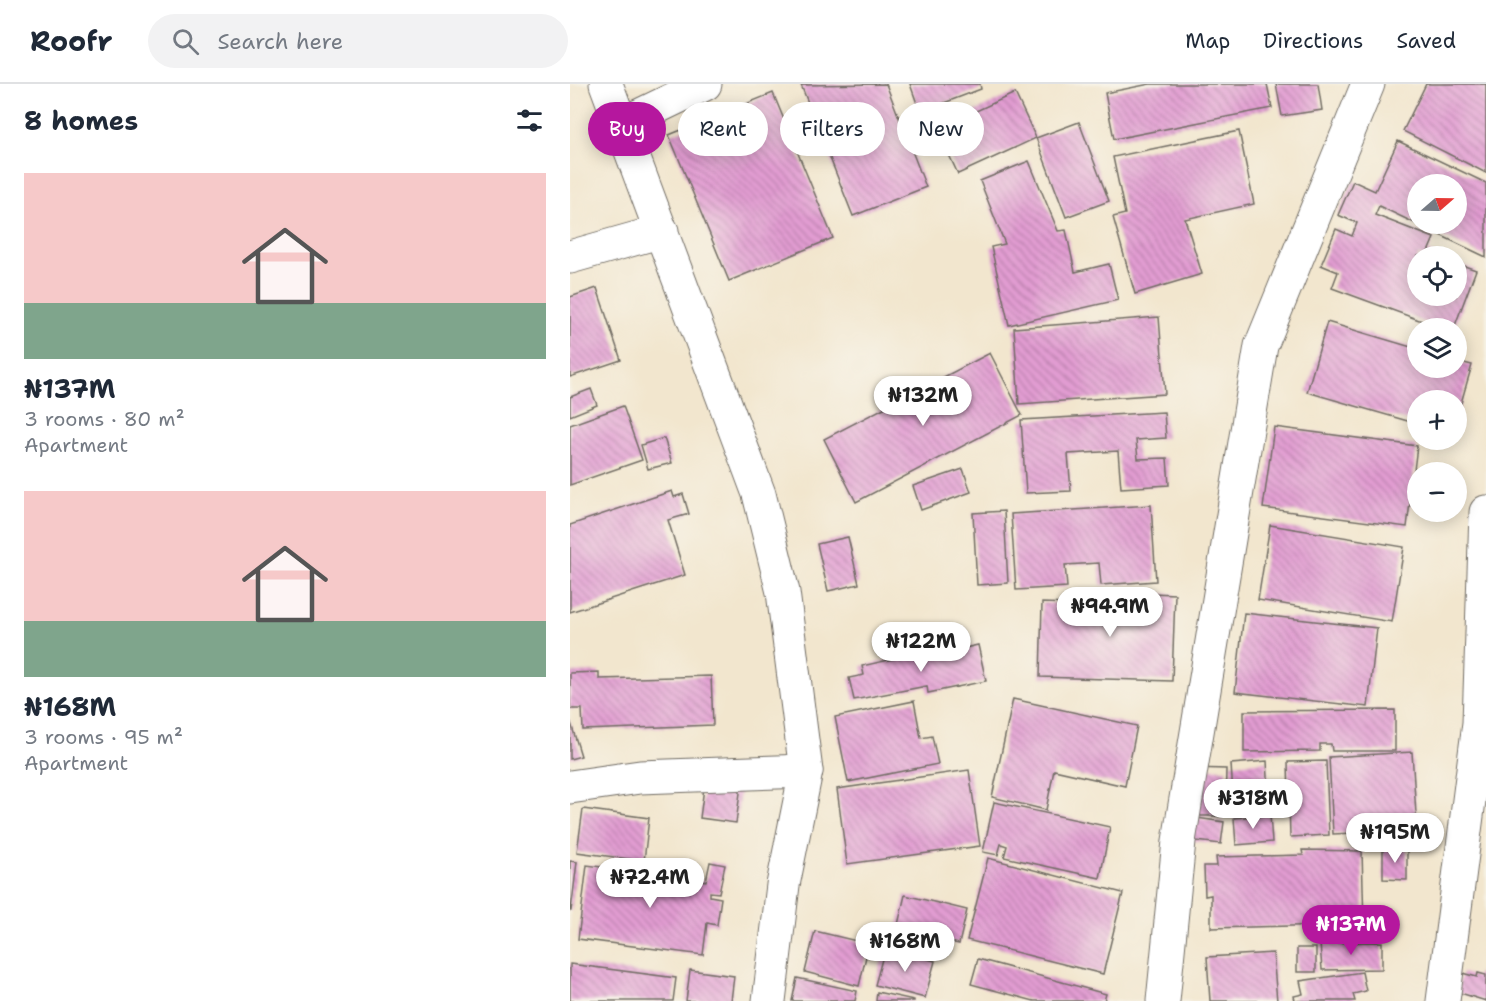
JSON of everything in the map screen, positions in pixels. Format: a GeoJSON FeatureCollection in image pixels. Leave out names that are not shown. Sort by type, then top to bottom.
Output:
{"type":"FeatureCollection","features":[{"type":"Feature","properties":{"kind":"street"},"geometry":{"type":"LineString","coordinates":[[606,84],[613,102]]}},
{"type":"Feature","properties":{"kind":"street"},"geometry":{"type":"LineString","coordinates":[[666,103],[705,84]]}},
{"type":"Feature","properties":{"kind":"street"},"geometry":{"type":"LineString","coordinates":[[1163,1001],[1179,841],[1261,346],[1368,84]]}},
{"type":"Feature","properties":{"kind":"street"},"geometry":{"type":"LineString","coordinates":[[634,156],[759,494],[783,592],[806,771],[783,885],[769,1001]]}},
{"type":"Feature","properties":{"kind":"street"},"geometry":{"type":"LineString","coordinates":[[570,256],[662,231]]}},
{"type":"Feature","properties":{"kind":"street"},"geometry":{"type":"LineString","coordinates":[[1443,1001],[1482,724],[1486,512]]}},
{"type":"Feature","properties":{"kind":"street"},"geometry":{"type":"LineString","coordinates":[[570,787],[640,777],[806,771]]}},
{"type":"Feature","properties":{"kind":"building"},"geometry":{"type":"Polygon","coordinates":[[[886,84],[897,112],[897,156],[914,156],[926,187],[853,216],[829,156],[885,156],[885,102],[808,102],[801,85],[886,84]]]}},
{"type":"Feature","properties":{"kind":"building"},"geometry":{"type":"Polygon","coordinates":[[[910,84],[980,84],[981,89],[947,102],[916,102],[910,84]]]}},
{"type":"Feature","properties":{"kind":"building"},"geometry":{"type":"Polygon","coordinates":[[[1150,84],[1267,84],[1272,108],[1114,139],[1105,93],[1150,84]]]}},
{"type":"Feature","properties":{"kind":"building"},"geometry":{"type":"Polygon","coordinates":[[[1276,84],[1318,84],[1322,110],[1282,116],[1276,84]]]}},
{"type":"Feature","properties":{"kind":"building"},"geometry":{"type":"Polygon","coordinates":[[[1426,84],[1486,84],[1486,173],[1403,131],[1426,84]]]}},
{"type":"Feature","properties":{"kind":"building"},"geometry":{"type":"Polygon","coordinates":[[[773,93],[780,110],[780,156],[799,156],[833,238],[729,281],[669,135],[678,131],[678,156],[768,156],[768,102],[751,102],[773,93]]]}},
{"type":"Feature","properties":{"kind":"building"},"geometry":{"type":"Polygon","coordinates":[[[1015,93],[1036,138],[958,174],[950,156],[984,156],[984,107],[1015,93]]]}},
{"type":"Feature","properties":{"kind":"building"},"geometry":{"type":"Polygon","coordinates":[[[1079,122],[1109,201],[1066,217],[1036,138],[1079,122]]]}},
{"type":"Feature","properties":{"kind":"building"},"geometry":{"type":"Polygon","coordinates":[[[1239,131],[1254,204],[1185,219],[1202,274],[1135,294],[1113,217],[1125,214],[1113,157],[1239,131]]]}},
{"type":"Feature","properties":{"kind":"building"},"geometry":{"type":"Polygon","coordinates":[[[1398,141],[1486,183],[1486,257],[1438,234],[1467,234],[1467,174],[1407,174],[1407,219],[1379,206],[1375,215],[1407,227],[1407,234],[1424,234],[1434,238],[1431,246],[1407,246],[1407,306],[1462,306],[1458,318],[1414,318],[1332,288],[1338,272],[1321,265],[1336,229],[1352,236],[1357,223],[1338,215],[1353,181],[1375,191],[1398,141]]]}},
{"type":"Feature","properties":{"kind":"building"},"geometry":{"type":"Polygon","coordinates":[[[1029,161],[1058,231],[1066,230],[1075,272],[1109,264],[1118,300],[1009,325],[991,247],[1005,244],[980,181],[1029,161]]]}},
{"type":"Feature","properties":{"kind":"building"},"geometry":{"type":"Polygon","coordinates":[[[1467,267],[1476,270],[1467,294],[1467,267]]]}},
{"type":"Feature","properties":{"kind":"building"},"geometry":{"type":"Polygon","coordinates":[[[597,288],[621,360],[570,377],[570,297],[597,288]]]}},
{"type":"Feature","properties":{"kind":"building"},"geometry":{"type":"Polygon","coordinates":[[[1159,317],[1165,394],[1019,404],[1014,328],[1159,317]]]}},
{"type":"Feature","properties":{"kind":"building"},"geometry":{"type":"Polygon","coordinates":[[[1327,322],[1407,346],[1407,378],[1467,378],[1467,364],[1472,365],[1465,390],[1407,390],[1407,421],[1307,392],[1327,322]]]}},
{"type":"Feature","properties":{"kind":"building"},"geometry":{"type":"Polygon","coordinates":[[[990,353],[1022,415],[856,502],[824,439],[990,353]]]}},
{"type":"Feature","properties":{"kind":"building"},"geometry":{"type":"Polygon","coordinates":[[[591,389],[597,405],[570,416],[570,397],[591,389]]]}},
{"type":"Feature","properties":{"kind":"building"},"geometry":{"type":"Polygon","coordinates":[[[623,406],[642,460],[570,485],[570,425],[623,406]]]}},
{"type":"Feature","properties":{"kind":"building"},"geometry":{"type":"Polygon","coordinates":[[[1164,412],[1166,438],[1136,440],[1138,459],[1167,458],[1169,485],[1121,488],[1118,451],[1068,454],[1071,491],[1026,493],[1021,420],[1164,412]]]}},
{"type":"Feature","properties":{"kind":"building"},"geometry":{"type":"Polygon","coordinates":[[[1274,427],[1407,445],[1407,450],[1417,450],[1415,462],[1407,462],[1407,527],[1263,508],[1274,427]]]}},
{"type":"Feature","properties":{"kind":"building"},"geometry":{"type":"Polygon","coordinates":[[[664,438],[672,463],[648,469],[641,445],[664,438]]]}},
{"type":"Feature","properties":{"kind":"building"},"geometry":{"type":"Polygon","coordinates":[[[963,469],[971,492],[921,510],[913,486],[963,469]]]}},
{"type":"Feature","properties":{"kind":"building"},"geometry":{"type":"Polygon","coordinates":[[[672,491],[674,497],[683,494],[689,514],[668,520],[685,575],[570,612],[570,525],[672,491]]]}},
{"type":"Feature","properties":{"kind":"building"},"geometry":{"type":"Polygon","coordinates":[[[1151,505],[1156,581],[1101,585],[1099,563],[1065,565],[1067,587],[1016,590],[1011,514],[1151,505]]]}},
{"type":"Feature","properties":{"kind":"building"},"geometry":{"type":"Polygon","coordinates":[[[1004,511],[1008,583],[977,585],[973,513],[1004,511]]]}},
{"type":"Feature","properties":{"kind":"building"},"geometry":{"type":"Polygon","coordinates":[[[1270,525],[1404,547],[1392,622],[1258,600],[1270,525]]]}},
{"type":"Feature","properties":{"kind":"building"},"geometry":{"type":"Polygon","coordinates":[[[848,537],[859,584],[828,591],[817,544],[848,537]]]}},
{"type":"Feature","properties":{"kind":"building"},"geometry":{"type":"Polygon","coordinates":[[[1102,591],[1175,594],[1172,681],[1040,677],[1042,603],[1102,605],[1102,591]]]}},
{"type":"Feature","properties":{"kind":"building"},"geometry":{"type":"Polygon","coordinates":[[[1244,613],[1377,628],[1368,707],[1235,692],[1244,613]]]}},
{"type":"Feature","properties":{"kind":"building"},"geometry":{"type":"Polygon","coordinates":[[[978,645],[986,681],[928,693],[927,686],[854,700],[849,678],[864,675],[862,666],[942,648],[943,653],[978,645]]]}},
{"type":"Feature","properties":{"kind":"building"},"geometry":{"type":"Polygon","coordinates":[[[599,672],[599,679],[711,676],[713,725],[583,730],[582,709],[570,709],[570,673],[599,672]]]}},
{"type":"Feature","properties":{"kind":"building"},"geometry":{"type":"Polygon","coordinates":[[[1013,699],[1137,726],[1125,786],[1054,770],[1046,810],[992,797],[1013,699]]]}},
{"type":"Feature","properties":{"kind":"building"},"geometry":{"type":"Polygon","coordinates":[[[914,701],[921,738],[932,736],[938,764],[848,782],[835,717],[914,701]]]}},
{"type":"Feature","properties":{"kind":"building"},"geometry":{"type":"Polygon","coordinates":[[[1395,710],[1395,751],[1332,751],[1331,744],[1320,744],[1320,751],[1244,752],[1244,711],[1395,710]]]}},
{"type":"Feature","properties":{"kind":"building"},"geometry":{"type":"Polygon","coordinates":[[[570,720],[581,756],[570,759],[570,720]]]}},
{"type":"Feature","properties":{"kind":"building"},"geometry":{"type":"Polygon","coordinates":[[[1412,752],[1417,830],[1333,834],[1329,757],[1412,752]]]}},
{"type":"Feature","properties":{"kind":"building"},"geometry":{"type":"Polygon","coordinates":[[[1267,761],[1270,809],[1234,811],[1231,764],[1267,761]]]}},
{"type":"Feature","properties":{"kind":"building"},"geometry":{"type":"Polygon","coordinates":[[[1326,761],[1329,835],[1290,837],[1288,762],[1326,761]]]}},
{"type":"Feature","properties":{"kind":"building"},"geometry":{"type":"Polygon","coordinates":[[[1192,768],[1226,769],[1225,816],[1191,816],[1192,768]]]}},
{"type":"Feature","properties":{"kind":"building"},"geometry":{"type":"Polygon","coordinates":[[[969,770],[980,846],[847,864],[837,789],[969,770]]]}},
{"type":"Feature","properties":{"kind":"building"},"geometry":{"type":"Polygon","coordinates":[[[705,780],[741,785],[736,823],[700,818],[705,780]]]}},
{"type":"Feature","properties":{"kind":"building"},"geometry":{"type":"Polygon","coordinates":[[[994,802],[1110,827],[1100,878],[1004,857],[1007,846],[1001,844],[998,855],[983,852],[994,802]]]}},
{"type":"Feature","properties":{"kind":"building"},"geometry":{"type":"Polygon","coordinates":[[[583,809],[649,818],[644,861],[577,852],[583,809]]]}},
{"type":"Feature","properties":{"kind":"building"},"geometry":{"type":"Polygon","coordinates":[[[1270,815],[1272,842],[1236,845],[1234,818],[1270,815]]]}},
{"type":"Feature","properties":{"kind":"building"},"geometry":{"type":"Polygon","coordinates":[[[1190,817],[1224,822],[1221,844],[1188,840],[1190,817]]]}},
{"type":"Feature","properties":{"kind":"building"},"geometry":{"type":"Polygon","coordinates":[[[1383,849],[1407,850],[1407,880],[1383,879],[1383,849]]]}},
{"type":"Feature","properties":{"kind":"building"},"geometry":{"type":"Polygon","coordinates":[[[1302,850],[1362,851],[1364,924],[1211,928],[1211,895],[1205,896],[1204,866],[1217,866],[1216,857],[1303,855],[1302,850]]]}},
{"type":"Feature","properties":{"kind":"building"},"geometry":{"type":"Polygon","coordinates":[[[988,858],[1123,893],[1103,974],[967,940],[988,858]]]}},
{"type":"Feature","properties":{"kind":"building"},"geometry":{"type":"Polygon","coordinates":[[[570,861],[577,862],[571,911],[570,911],[570,861]]]}},
{"type":"Feature","properties":{"kind":"building"},"geometry":{"type":"Polygon","coordinates":[[[710,862],[725,865],[719,893],[710,892],[710,896],[721,898],[717,925],[707,923],[703,955],[578,939],[587,865],[706,881],[710,862]]]}},
{"type":"Feature","properties":{"kind":"building"},"geometry":{"type":"Polygon","coordinates":[[[905,895],[967,910],[959,944],[897,929],[905,895]]]}},
{"type":"Feature","properties":{"kind":"building"},"geometry":{"type":"Polygon","coordinates":[[[815,931],[869,944],[859,986],[805,972],[815,931]]]}},
{"type":"Feature","properties":{"kind":"building"},"geometry":{"type":"Polygon","coordinates":[[[1382,942],[1382,969],[1322,970],[1320,943],[1382,942]]]}},
{"type":"Feature","properties":{"kind":"building"},"geometry":{"type":"Polygon","coordinates":[[[885,948],[935,961],[925,998],[875,985],[885,948]]]}},
{"type":"Feature","properties":{"kind":"building"},"geometry":{"type":"Polygon","coordinates":[[[1297,948],[1316,948],[1316,972],[1297,972],[1297,948]]]}},
{"type":"Feature","properties":{"kind":"building"},"geometry":{"type":"Polygon","coordinates":[[[1273,953],[1277,1001],[1210,1001],[1207,957],[1273,953]]]}},
{"type":"Feature","properties":{"kind":"building"},"geometry":{"type":"Polygon","coordinates":[[[978,959],[1106,994],[1104,1001],[1034,1001],[971,984],[978,959]]]}},
{"type":"Feature","properties":{"kind":"building"},"geometry":{"type":"Polygon","coordinates":[[[570,964],[676,978],[673,1001],[570,1001],[570,964]]]}},
{"type":"Feature","properties":{"kind":"building"},"geometry":{"type":"Polygon","coordinates":[[[690,970],[734,976],[731,1001],[686,1001],[690,970]]]}},
{"type":"Feature","properties":{"kind":"building"},"geometry":{"type":"Polygon","coordinates":[[[1362,972],[1366,991],[1353,994],[1355,1001],[1295,1001],[1294,996],[1303,994],[1300,981],[1362,972]]]}},
{"type":"Feature","properties":{"kind":"building"},"geometry":{"type":"Polygon","coordinates":[[[1462,973],[1477,977],[1478,973],[1486,975],[1486,1001],[1457,992],[1462,973]]]}},
{"type":"Feature","properties":{"kind":"building"},"geometry":{"type":"Polygon","coordinates":[[[797,978],[857,991],[855,1001],[792,1001],[797,978]]]}},
{"type":"Feature","properties":{"kind":"building"},"geometry":{"type":"Polygon","coordinates":[[[877,992],[914,1000],[914,1001],[876,1001],[877,992]]]}}]}
